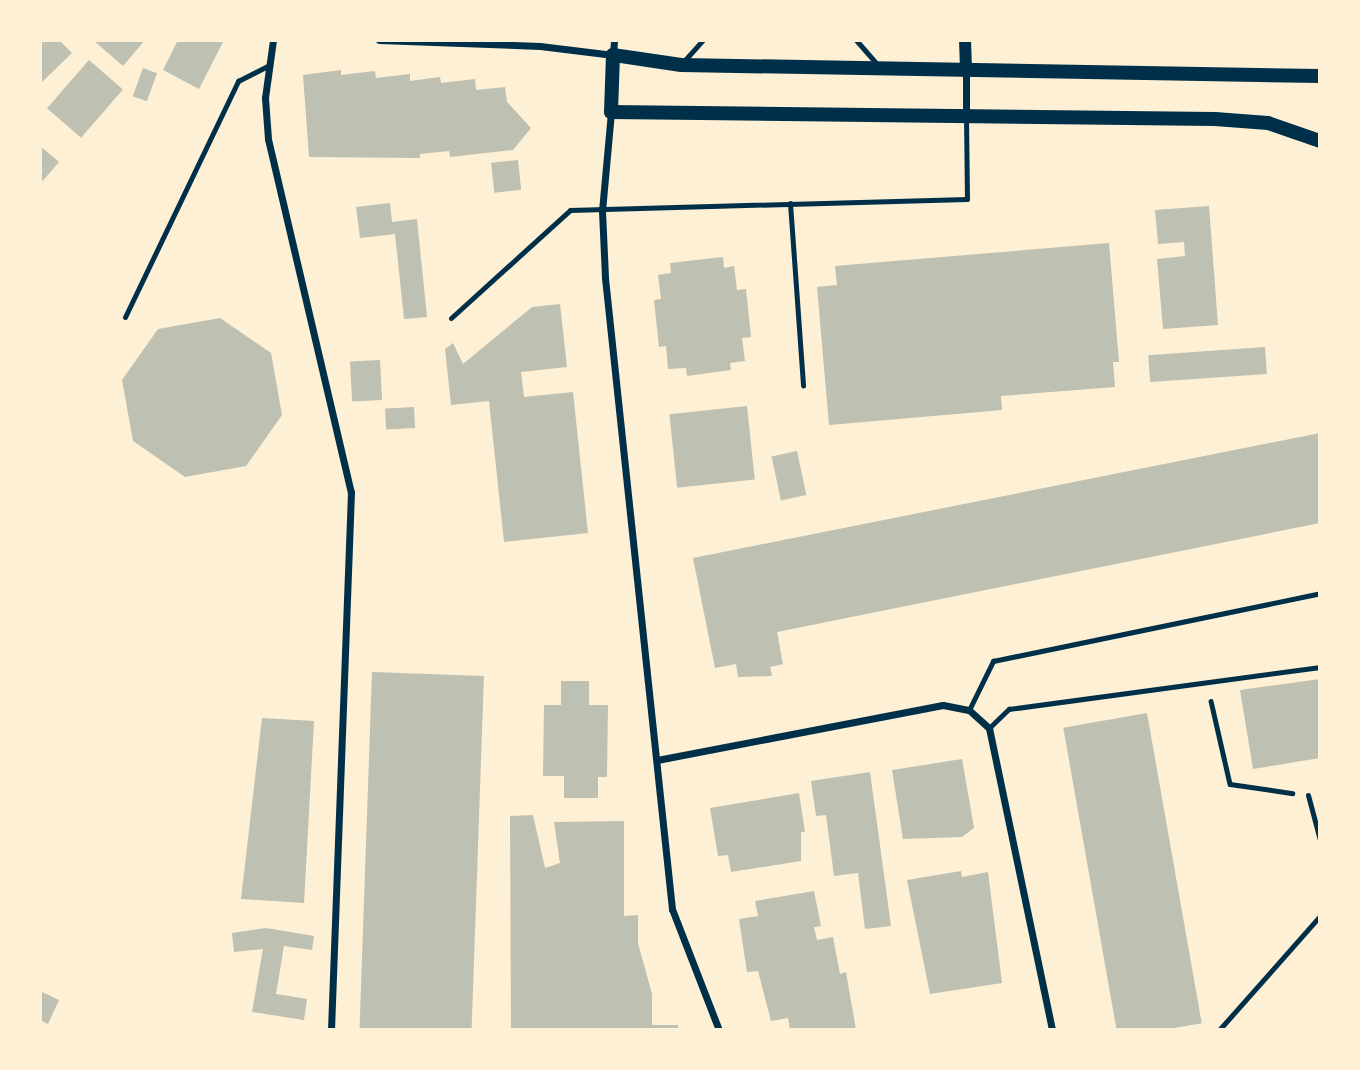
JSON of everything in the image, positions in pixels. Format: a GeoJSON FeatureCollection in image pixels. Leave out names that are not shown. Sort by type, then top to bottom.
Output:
{"type":"FeatureCollection","features":[{"type":"Feature","properties":{"kind":"main road"},"geometry":{"type":"LineString","coordinates":[[1320,76],[681,65],[614,48],[611,112],[1215,118],[1268,123],[1320,141]]}},
{"type":"Feature","properties":{"kind":"street"},"geometry":{"type":"LineString","coordinates":[[273,40],[268,139],[351,492],[331,1030]]}},
{"type":"Feature","properties":{"kind":"street"},"geometry":{"type":"LineString","coordinates":[[379,40],[614,48]]}},
{"type":"Feature","properties":{"kind":"street"},"geometry":{"type":"LineString","coordinates":[[965,40],[966,116]]}},
{"type":"Feature","properties":{"kind":"street"},"geometry":{"type":"LineString","coordinates":[[611,112],[602,211],[605,278],[672,909],[719,1030]]}},
{"type":"Feature","properties":{"kind":"street"},"geometry":{"type":"LineString","coordinates":[[657,760],[943,705],[969,710],[989,729],[1052,1030]]}},
{"type":"Feature","properties":{"kind":"lane"},"geometry":{"type":"LineString","coordinates":[[681,65],[704,40]]}},
{"type":"Feature","properties":{"kind":"lane"},"geometry":{"type":"LineString","coordinates":[[856,40],[881,68]]}},
{"type":"Feature","properties":{"kind":"lane"},"geometry":{"type":"LineString","coordinates":[[125,317],[238,81],[270,65]]}},
{"type":"Feature","properties":{"kind":"lane"},"geometry":{"type":"LineString","coordinates":[[451,318],[570,210],[967,199],[966,116]]}},
{"type":"Feature","properties":{"kind":"lane"},"geometry":{"type":"LineString","coordinates":[[790,203],[803,386]]}},
{"type":"Feature","properties":{"kind":"lane"},"geometry":{"type":"LineString","coordinates":[[969,710],[993,661],[1320,593]]}},
{"type":"Feature","properties":{"kind":"lane"},"geometry":{"type":"LineString","coordinates":[[989,729],[1009,709],[1206,680],[1320,667]]}},
{"type":"Feature","properties":{"kind":"lane"},"geometry":{"type":"LineString","coordinates":[[1308,795],[1320,840]]}},
{"type":"Feature","properties":{"kind":"lane"},"geometry":{"type":"LineString","coordinates":[[1219,1030],[1320,916]]}},
{"type":"Feature","properties":{"kind":"path"},"geometry":{"type":"LineString","coordinates":[[1206,680],[1230,784],[1308,795]]}},
{"type":"Feature","properties":{"kind":"building"},"geometry":{"type":"Polygon","coordinates":[[[40,40],[59,40],[72,53],[40,84],[40,40]]]}},
{"type":"Feature","properties":{"kind":"building"},"geometry":{"type":"Polygon","coordinates":[[[93,40],[145,40],[123,66],[93,40]]]}},
{"type":"Feature","properties":{"kind":"building"},"geometry":{"type":"Polygon","coordinates":[[[178,40],[224,40],[199,89],[163,70],[178,40]]]}},
{"type":"Feature","properties":{"kind":"building"},"geometry":{"type":"Polygon","coordinates":[[[89,60],[123,90],[81,138],[47,108],[89,60]]]}},
{"type":"Feature","properties":{"kind":"building"},"geometry":{"type":"Polygon","coordinates":[[[143,68],[157,73],[147,101],[133,96],[143,68]]]}},
{"type":"Feature","properties":{"kind":"building"},"geometry":{"type":"Polygon","coordinates":[[[341,70],[341,75],[375,71],[376,78],[410,74],[410,81],[440,77],[441,83],[475,79],[476,90],[505,87],[507,102],[531,128],[513,150],[450,157],[449,151],[420,154],[420,158],[309,157],[303,75],[341,70]]]}},
{"type":"Feature","properties":{"kind":"building"},"geometry":{"type":"Polygon","coordinates":[[[40,146],[59,162],[40,184],[40,146]]]}},
{"type":"Feature","properties":{"kind":"building"},"geometry":{"type":"Polygon","coordinates":[[[518,160],[521,190],[494,193],[491,163],[518,160]]]}},
{"type":"Feature","properties":{"kind":"building"},"geometry":{"type":"Polygon","coordinates":[[[390,203],[392,222],[417,219],[427,317],[404,319],[395,234],[360,238],[356,207],[390,203]]]}},
{"type":"Feature","properties":{"kind":"building"},"geometry":{"type":"Polygon","coordinates":[[[1209,206],[1218,325],[1163,329],[1157,259],[1185,256],[1184,242],[1158,244],[1155,210],[1209,206]]]}},
{"type":"Feature","properties":{"kind":"building"},"geometry":{"type":"Polygon","coordinates":[[[1109,243],[1119,362],[1113,362],[1115,387],[1001,396],[1002,410],[829,425],[817,287],[837,285],[835,266],[1109,243]]]}},
{"type":"Feature","properties":{"kind":"building"},"geometry":{"type":"Polygon","coordinates":[[[723,257],[724,268],[734,266],[737,290],[746,289],[751,337],[742,338],[745,361],[730,363],[731,370],[687,376],[686,368],[668,369],[666,346],[659,347],[654,300],[661,299],[658,275],[671,273],[670,263],[723,257]]]}},
{"type":"Feature","properties":{"kind":"building"},"geometry":{"type":"Polygon","coordinates":[[[560,304],[567,367],[521,372],[524,397],[573,392],[588,533],[504,542],[489,401],[451,405],[445,349],[453,343],[463,364],[532,307],[560,304]]]}},
{"type":"Feature","properties":{"kind":"building"},"geometry":{"type":"Polygon","coordinates":[[[220,318],[271,353],[282,415],[246,466],[185,477],[133,441],[122,380],[158,329],[220,318]]]}},
{"type":"Feature","properties":{"kind":"building"},"geometry":{"type":"Polygon","coordinates":[[[1265,347],[1267,374],[1150,382],[1148,355],[1265,347]]]}},
{"type":"Feature","properties":{"kind":"building"},"geometry":{"type":"Polygon","coordinates":[[[380,360],[382,400],[352,402],[350,362],[380,360]]]}},
{"type":"Feature","properties":{"kind":"building"},"geometry":{"type":"Polygon","coordinates":[[[747,406],[755,480],[677,488],[669,414],[747,406]]]}},
{"type":"Feature","properties":{"kind":"building"},"geometry":{"type":"Polygon","coordinates":[[[414,407],[415,428],[386,429],[385,409],[414,407]]]}},
{"type":"Feature","properties":{"kind":"building"},"geometry":{"type":"Polygon","coordinates":[[[1320,433],[1320,523],[777,632],[783,664],[770,667],[772,676],[738,677],[736,664],[715,668],[693,558],[1320,433]]]}},
{"type":"Feature","properties":{"kind":"building"},"geometry":{"type":"Polygon","coordinates":[[[797,451],[806,495],[781,500],[772,456],[797,451]]]}},
{"type":"Feature","properties":{"kind":"building"},"geometry":{"type":"Polygon","coordinates":[[[372,672],[484,676],[472,1030],[360,1030],[372,672]]]}},
{"type":"Feature","properties":{"kind":"building"},"geometry":{"type":"Polygon","coordinates":[[[1320,679],[1320,758],[1253,769],[1240,690],[1320,679]]]}},
{"type":"Feature","properties":{"kind":"building"},"geometry":{"type":"Polygon","coordinates":[[[561,681],[589,681],[589,705],[608,705],[607,777],[598,777],[598,798],[564,798],[564,776],[543,776],[544,705],[561,705],[561,681]]]}},
{"type":"Feature","properties":{"kind":"building"},"geometry":{"type":"Polygon","coordinates":[[[1147,713],[1202,1023],[1163,1030],[1117,1030],[1063,728],[1147,713]]]}},
{"type":"Feature","properties":{"kind":"building"},"geometry":{"type":"Polygon","coordinates":[[[262,718],[314,721],[304,903],[241,899],[262,718]]]}},
{"type":"Feature","properties":{"kind":"building"},"geometry":{"type":"Polygon","coordinates":[[[962,759],[974,828],[962,837],[903,839],[892,770],[962,759]]]}},
{"type":"Feature","properties":{"kind":"building"},"geometry":{"type":"Polygon","coordinates":[[[870,772],[891,926],[865,929],[858,873],[834,876],[826,815],[816,816],[811,781],[870,772]]]}},
{"type":"Feature","properties":{"kind":"building"},"geometry":{"type":"Polygon","coordinates":[[[799,793],[805,832],[801,832],[801,861],[731,872],[728,855],[718,856],[710,808],[799,793]]]}},
{"type":"Feature","properties":{"kind":"building"},"geometry":{"type":"Polygon","coordinates":[[[533,815],[545,868],[560,863],[554,822],[624,821],[624,916],[638,915],[638,943],[652,994],[652,1025],[678,1025],[679,1030],[511,1030],[510,816],[533,815]]]}},
{"type":"Feature","properties":{"kind":"building"},"geometry":{"type":"Polygon","coordinates":[[[961,871],[962,877],[988,872],[1002,983],[930,994],[907,880],[961,871]]]}},
{"type":"Feature","properties":{"kind":"building"},"geometry":{"type":"Polygon","coordinates":[[[814,891],[821,926],[814,927],[817,940],[833,937],[840,974],[846,972],[856,1030],[790,1030],[788,1018],[771,1021],[758,971],[747,972],[739,919],[758,916],[755,901],[814,891]]]}},
{"type":"Feature","properties":{"kind":"building"},"geometry":{"type":"Polygon","coordinates":[[[266,928],[314,936],[312,950],[284,946],[276,994],[307,999],[304,1020],[252,1012],[263,949],[234,952],[232,933],[266,928]]]}},
{"type":"Feature","properties":{"kind":"building"},"geometry":{"type":"Polygon","coordinates":[[[40,991],[59,1000],[48,1024],[40,1020],[40,991]]]}}]}
